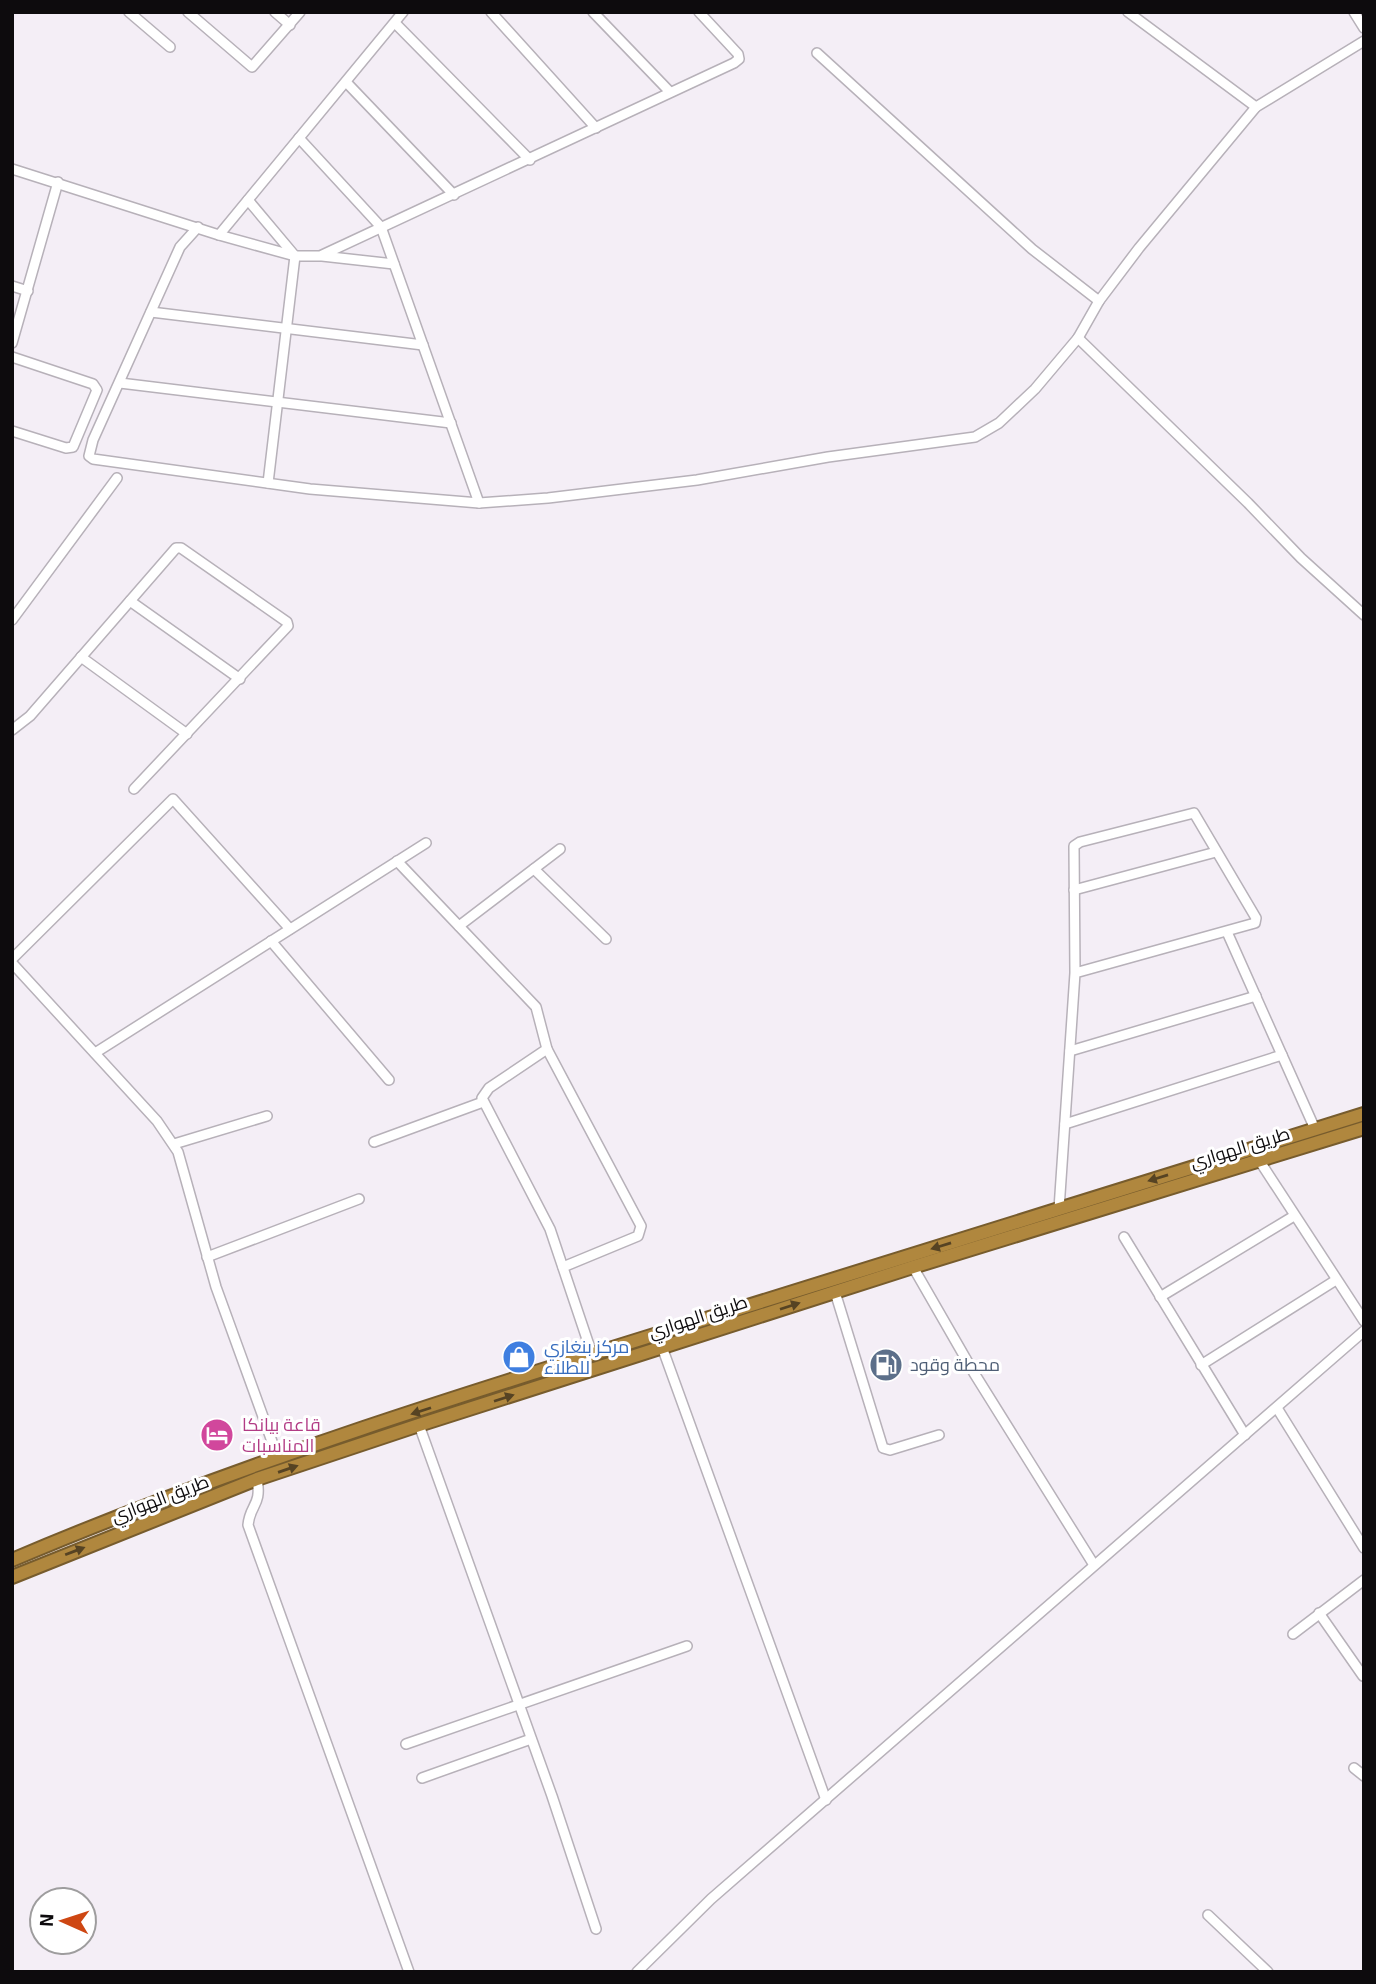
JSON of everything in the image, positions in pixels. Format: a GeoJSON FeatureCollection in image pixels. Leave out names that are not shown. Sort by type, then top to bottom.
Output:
{"type":"FeatureCollection","features":[{"type":"Feature","properties":{"kind":"highway","name":"طريق الهواري"},"geometry":{"type":"LineString","coordinates":[[12,1577],[214,1490],[278,1458],[592,1354],[1364,1114]]}},
{"type":"Feature","properties":{"kind":"highway","name":"طريق الهواري"},"geometry":{"type":"LineString","coordinates":[[12,1560],[82,1530],[257,1479],[913,1267],[1364,1128]]}},
{"type":"Feature","properties":{"kind":"street"},"geometry":{"type":"LineString","coordinates":[[129,12],[170,47]]}},
{"type":"Feature","properties":{"kind":"street"},"geometry":{"type":"LineString","coordinates":[[188,12],[252,67],[300,12]]}},
{"type":"Feature","properties":{"kind":"street"},"geometry":{"type":"LineString","coordinates":[[275,12],[290,25]]}},
{"type":"Feature","properties":{"kind":"street"},"geometry":{"type":"LineString","coordinates":[[219,235],[403,12]]}},
{"type":"Feature","properties":{"kind":"street"},"geometry":{"type":"LineString","coordinates":[[491,12],[596,128]]}},
{"type":"Feature","properties":{"kind":"street"},"geometry":{"type":"LineString","coordinates":[[593,12],[670,92]]}},
{"type":"Feature","properties":{"kind":"street"},"geometry":{"type":"LineString","coordinates":[[320,256],[530,160],[738,59],[738,54],[699,12]]}},
{"type":"Feature","properties":{"kind":"street"},"geometry":{"type":"LineString","coordinates":[[1128,12],[1256,107]]}},
{"type":"Feature","properties":{"kind":"street"},"geometry":{"type":"LineString","coordinates":[[1354,12],[1364,28]]}},
{"type":"Feature","properties":{"kind":"street"},"geometry":{"type":"LineString","coordinates":[[395,23],[530,160]]}},
{"type":"Feature","properties":{"kind":"street"},"geometry":{"type":"LineString","coordinates":[[198,227],[180,247],[89,450],[89,456],[93,460],[268,483],[479,503],[548,498],[697,480],[828,457],[975,437],[999,424],[1035,389],[1078,338],[1099,302],[1139,248],[1256,107],[1364,41]]}},
{"type":"Feature","properties":{"kind":"street"},"geometry":{"type":"LineString","coordinates":[[817,53],[1032,249],[1099,302]]}},
{"type":"Feature","properties":{"kind":"street"},"geometry":{"type":"LineString","coordinates":[[346,82],[454,195]]}},
{"type":"Feature","properties":{"kind":"street"},"geometry":{"type":"LineString","coordinates":[[299,138],[381,227],[479,503]]}},
{"type":"Feature","properties":{"kind":"street"},"geometry":{"type":"LineString","coordinates":[[12,169],[219,235],[295,256],[394,264]]}},
{"type":"Feature","properties":{"kind":"street"},"geometry":{"type":"LineString","coordinates":[[12,343],[58,183]]}},
{"type":"Feature","properties":{"kind":"street"},"geometry":{"type":"LineString","coordinates":[[248,200],[295,256],[268,483]]}},
{"type":"Feature","properties":{"kind":"street"},"geometry":{"type":"LineString","coordinates":[[12,286],[28,291]]}},
{"type":"Feature","properties":{"kind":"street"},"geometry":{"type":"LineString","coordinates":[[151,313],[423,345]]}},
{"type":"Feature","properties":{"kind":"street"},"geometry":{"type":"LineString","coordinates":[[1078,338],[1248,502],[1301,558],[1364,615]]}},
{"type":"Feature","properties":{"kind":"street"},"geometry":{"type":"LineString","coordinates":[[12,357],[93,384],[97,390],[73,447],[66,448],[12,431]]}},
{"type":"Feature","properties":{"kind":"street"},"geometry":{"type":"LineString","coordinates":[[120,383],[451,423]]}},
{"type":"Feature","properties":{"kind":"street"},"geometry":{"type":"LineString","coordinates":[[12,620],[117,478]]}},
{"type":"Feature","properties":{"kind":"street"},"geometry":{"type":"LineString","coordinates":[[12,730],[30,716],[180,547],[287,622],[288,629],[134,789]]}},
{"type":"Feature","properties":{"kind":"street"},"geometry":{"type":"LineString","coordinates":[[130,601],[240,679]]}},
{"type":"Feature","properties":{"kind":"street"},"geometry":{"type":"LineString","coordinates":[[81,657],[187,734]]}},
{"type":"Feature","properties":{"kind":"street"},"geometry":{"type":"LineString","coordinates":[[278,1458],[207,1257],[174,1144],[12,961],[173,799],[290,929]]}},
{"type":"Feature","properties":{"kind":"street"},"geometry":{"type":"LineString","coordinates":[[1059,1209],[1075,973],[1073,850],[1080,842],[1192,813],[1256,921],[1252,925],[1075,973]]}},
{"type":"Feature","properties":{"kind":"street"},"geometry":{"type":"LineString","coordinates":[[95,1053],[426,843]]}},
{"type":"Feature","properties":{"kind":"street"},"geometry":{"type":"LineString","coordinates":[[459,926],[560,849]]}},
{"type":"Feature","properties":{"kind":"street"},"geometry":{"type":"LineString","coordinates":[[1074,891],[1216,852]]}},
{"type":"Feature","properties":{"kind":"street"},"geometry":{"type":"LineString","coordinates":[[397,861],[536,1007],[547,1049],[641,1226],[638,1236],[563,1267]]}},
{"type":"Feature","properties":{"kind":"street"},"geometry":{"type":"LineString","coordinates":[[534,869],[606,939]]}},
{"type":"Feature","properties":{"kind":"street"},"geometry":{"type":"LineString","coordinates":[[1227,932],[1315,1129]]}},
{"type":"Feature","properties":{"kind":"street"},"geometry":{"type":"LineString","coordinates":[[271,941],[388,1080]]}},
{"type":"Feature","properties":{"kind":"street"},"geometry":{"type":"LineString","coordinates":[[1070,1051],[1256,996]]}},
{"type":"Feature","properties":{"kind":"street"},"geometry":{"type":"LineString","coordinates":[[547,1049],[489,1088],[483,1093],[483,1102],[550,1229],[592,1354]]}},
{"type":"Feature","properties":{"kind":"street"},"geometry":{"type":"LineString","coordinates":[[1065,1124],[1282,1055]]}},
{"type":"Feature","properties":{"kind":"street"},"geometry":{"type":"LineString","coordinates":[[374,1142],[483,1102]]}},
{"type":"Feature","properties":{"kind":"street"},"geometry":{"type":"LineString","coordinates":[[174,1144],[267,1116]]}},
{"type":"Feature","properties":{"kind":"street"},"geometry":{"type":"LineString","coordinates":[[1259,1160],[1364,1321]]}},
{"type":"Feature","properties":{"kind":"street"},"geometry":{"type":"LineString","coordinates":[[207,1257],[359,1199]]}},
{"type":"Feature","properties":{"kind":"street"},"geometry":{"type":"LineString","coordinates":[[1160,1297],[1294,1216]]}},
{"type":"Feature","properties":{"kind":"street"},"geometry":{"type":"LineString","coordinates":[[1124,1237],[1245,1435]]}},
{"type":"Feature","properties":{"kind":"street"},"geometry":{"type":"LineString","coordinates":[[913,1267],[980,1383],[1094,1565]]}},
{"type":"Feature","properties":{"kind":"street"},"geometry":{"type":"LineString","coordinates":[[1201,1364],[1336,1280]]}},
{"type":"Feature","properties":{"kind":"street"},"geometry":{"type":"LineString","coordinates":[[835,1292],[883,1448],[890,1450],[939,1435]]}},
{"type":"Feature","properties":{"kind":"street"},"geometry":{"type":"LineString","coordinates":[[637,1972],[711,1899],[1364,1331]]}},
{"type":"Feature","properties":{"kind":"street"},"geometry":{"type":"LineString","coordinates":[[662,1347],[826,1800]]}},
{"type":"Feature","properties":{"kind":"street"},"geometry":{"type":"LineString","coordinates":[[1277,1408],[1364,1548]]}},
{"type":"Feature","properties":{"kind":"street"},"geometry":{"type":"LineString","coordinates":[[419,1425],[596,1929]]}},
{"type":"Feature","properties":{"kind":"street"},"geometry":{"type":"LineString","coordinates":[[257,1479],[259,1500],[248,1525],[410,1972]]}},
{"type":"Feature","properties":{"kind":"street"},"geometry":{"type":"LineString","coordinates":[[1293,1634],[1364,1580]]}},
{"type":"Feature","properties":{"kind":"street"},"geometry":{"type":"LineString","coordinates":[[1320,1613],[1363,1676]]}},
{"type":"Feature","properties":{"kind":"street"},"geometry":{"type":"LineString","coordinates":[[406,1744],[687,1646]]}},
{"type":"Feature","properties":{"kind":"street"},"geometry":{"type":"LineString","coordinates":[[422,1778],[531,1739]]}},
{"type":"Feature","properties":{"kind":"street"},"geometry":{"type":"LineString","coordinates":[[1354,1768],[1364,1776]]}},
{"type":"Feature","properties":{"kind":"street"},"geometry":{"type":"LineString","coordinates":[[1208,1915],[1268,1972]]}},
{"type":"Feature","properties":{"kind":"place","name":"مركز بنغازي للطلاء"},"geometry":{"type":"Point","coordinates":[519,1357]}},
{"type":"Feature","properties":{"kind":"place","name":"محطة وقود"},"geometry":{"type":"Point","coordinates":[886,1365]}},
{"type":"Feature","properties":{"kind":"place","name":"قاعة بيانكا المناسبات"},"geometry":{"type":"Point","coordinates":[217,1435]}}]}
